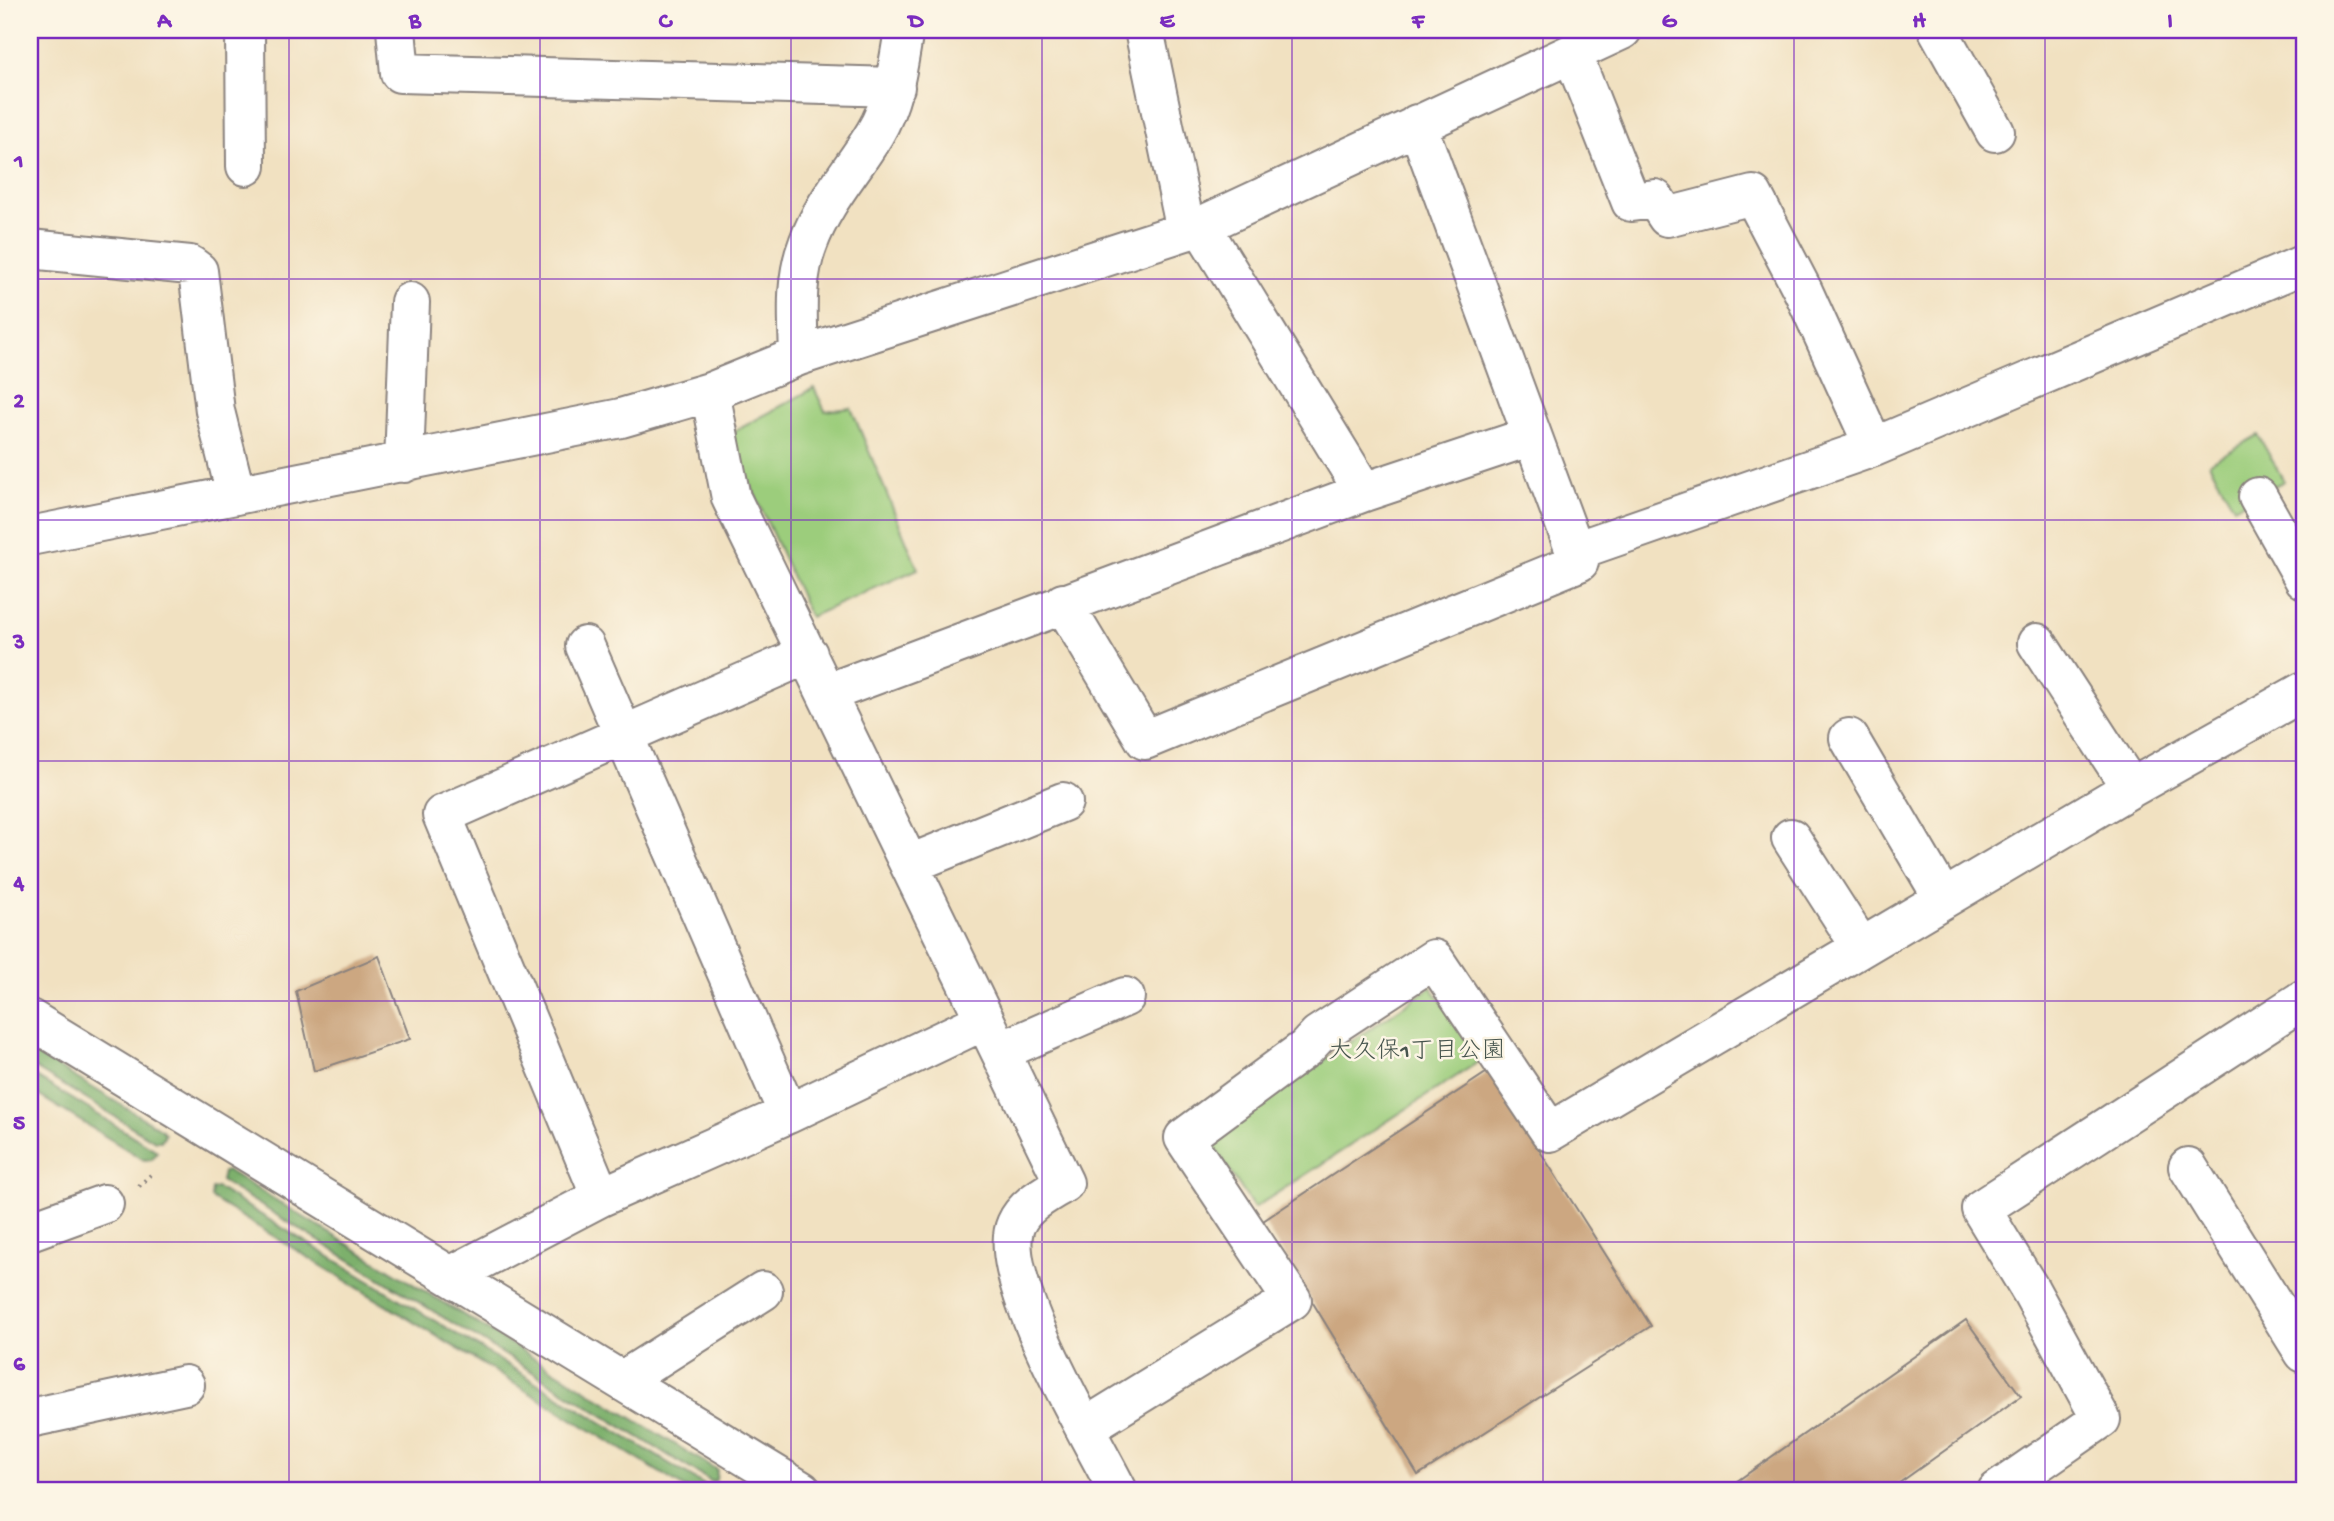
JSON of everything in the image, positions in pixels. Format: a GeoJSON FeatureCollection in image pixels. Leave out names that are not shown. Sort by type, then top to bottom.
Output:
{"type":"FeatureCollection","features":[{"type":"Feature","properties":{"kind":"street"},"geometry":{"type":"LineString","coordinates":[[245,30],[246,166]]}},
{"type":"Feature","properties":{"kind":"street"},"geometry":{"type":"LineString","coordinates":[[396,30],[400,73],[895,87]]}},
{"type":"Feature","properties":{"kind":"street"},"geometry":{"type":"LineString","coordinates":[[799,356],[798,280],[808,243],[835,190],[876,132],[895,87],[904,30]]}},
{"type":"Feature","properties":{"kind":"street"},"geometry":{"type":"LineString","coordinates":[[1144,30],[1194,228],[1364,492]]}},
{"type":"Feature","properties":{"kind":"street"},"geometry":{"type":"LineString","coordinates":[[30,536],[621,418],[710,392],[799,356],[1194,228],[1622,30]]}},
{"type":"Feature","properties":{"kind":"street"},"geometry":{"type":"LineString","coordinates":[[1938,30],[1994,132]]}},
{"type":"Feature","properties":{"kind":"street"},"geometry":{"type":"LineString","coordinates":[[1572,53],[1631,202],[1655,199],[1667,217],[1753,195],[1803,291],[1874,447]]}},
{"type":"Feature","properties":{"kind":"street"},"geometry":{"type":"LineString","coordinates":[[1063,603],[1145,740],[1579,562],[1417,124]]}},
{"type":"Feature","properties":{"kind":"street"},"geometry":{"type":"LineString","coordinates":[[30,249],[190,265],[198,271],[215,411],[236,495]]}},
{"type":"Feature","properties":{"kind":"street"},"geometry":{"type":"LineString","coordinates":[[1575,551],[1874,447],[2304,264]]}},
{"type":"Feature","properties":{"kind":"street"},"geometry":{"type":"LineString","coordinates":[[404,463],[410,302]]}},
{"type":"Feature","properties":{"kind":"street"},"geometry":{"type":"LineString","coordinates":[[710,392],[731,498],[1065,1183],[1031,1205],[1016,1224],[1011,1245],[1025,1307],[1118,1491]]}},
{"type":"Feature","properties":{"kind":"street"},"geometry":{"type":"LineString","coordinates":[[827,693],[1364,492],[1532,436]]}},
{"type":"Feature","properties":{"kind":"street"},"geometry":{"type":"LineString","coordinates":[[2258,497],[2304,579]]}},
{"type":"Feature","properties":{"kind":"street"},"geometry":{"type":"LineString","coordinates":[[2037,643],[2131,788]]}},
{"type":"Feature","properties":{"kind":"street"},"geometry":{"type":"LineString","coordinates":[[585,646],[788,1114]]}},
{"type":"Feature","properties":{"kind":"street"},"geometry":{"type":"LineString","coordinates":[[601,1197],[442,815],[808,654]]}},
{"type":"Feature","properties":{"kind":"street"},"geometry":{"type":"LineString","coordinates":[[1086,1427],[1292,1300],[1184,1138],[1306,1048],[1318,1035],[1434,959],[1550,1132],[2131,788],[2304,691]]}},
{"type":"Feature","properties":{"kind":"street"},"geometry":{"type":"LineString","coordinates":[[1849,738],[1943,898]]}},
{"type":"Feature","properties":{"kind":"street"},"geometry":{"type":"LineString","coordinates":[[910,864],[1063,802]]}},
{"type":"Feature","properties":{"kind":"street"},"geometry":{"type":"LineString","coordinates":[[1791,838],[1861,947]]}},
{"type":"Feature","properties":{"kind":"street"},"geometry":{"type":"LineString","coordinates":[[452,1275],[601,1197],[788,1114],[993,1036],[1125,997]]}},
{"type":"Feature","properties":{"kind":"street"},"geometry":{"type":"LineString","coordinates":[[1997,1491],[2101,1419],[2031,1291],[1981,1209],[2304,999]]}},
{"type":"Feature","properties":{"kind":"street"},"geometry":{"type":"LineString","coordinates":[[30,1019],[803,1491]]}},
{"type":"Feature","properties":{"kind":"street"},"geometry":{"type":"LineString","coordinates":[[2188,1167],[2298,1329]]}},
{"type":"Feature","properties":{"kind":"street"},"geometry":{"type":"LineString","coordinates":[[30,1231],[104,1204]]}},
{"type":"Feature","properties":{"kind":"street"},"geometry":{"type":"LineString","coordinates":[[623,1381],[763,1292]]}},
{"type":"Feature","properties":{"kind":"street"},"geometry":{"type":"LineString","coordinates":[[30,1418],[185,1385]]}},
{"type":"Feature","properties":{"kind":"green space"},"geometry":{"type":"Polygon","coordinates":[[[814,388],[825,411],[851,408],[918,569],[810,617],[728,435],[814,388]]]}},
{"type":"Feature","properties":{"kind":"green space"},"geometry":{"type":"Polygon","coordinates":[[[2258,435],[2284,481],[2234,507],[2209,463],[2258,435]]]}},
{"type":"Feature","properties":{"kind":"green space","name":"大久保1丁目公園"},"geometry":{"type":"Polygon","coordinates":[[[1431,987],[1483,1059],[1254,1208],[1209,1139],[1431,987]]]}},
{"type":"Feature","properties":{"kind":"green space"},"geometry":{"type":"Polygon","coordinates":[[[30,1050],[161,1129],[165,1134],[161,1141],[155,1141],[30,1065],[30,1050]]]}},
{"type":"Feature","properties":{"kind":"green space"},"geometry":{"type":"Polygon","coordinates":[[[30,1073],[157,1152],[152,1159],[144,1160],[30,1090],[30,1073]]]}},
{"type":"Feature","properties":{"kind":"green space"},"geometry":{"type":"Polygon","coordinates":[[[228,1171],[717,1470],[716,1480],[712,1482],[221,1181],[223,1172],[228,1171]]]}},
{"type":"Feature","properties":{"kind":"green space"},"geometry":{"type":"Polygon","coordinates":[[[217,1188],[712,1491],[690,1491],[211,1198],[212,1189],[217,1188]]]}},
{"type":"Feature","properties":{"kind":"building"},"geometry":{"type":"Polygon","coordinates":[[[379,956],[410,1039],[314,1071],[296,991],[379,956]]]}},
{"type":"Feature","properties":{"kind":"building"},"geometry":{"type":"Polygon","coordinates":[[[1489,1071],[1651,1326],[1418,1475],[1263,1221],[1489,1071]]]}},
{"type":"Feature","properties":{"kind":"building"},"geometry":{"type":"Polygon","coordinates":[[[1966,1320],[2021,1396],[1888,1491],[1723,1491],[1966,1320]]]}}]}
